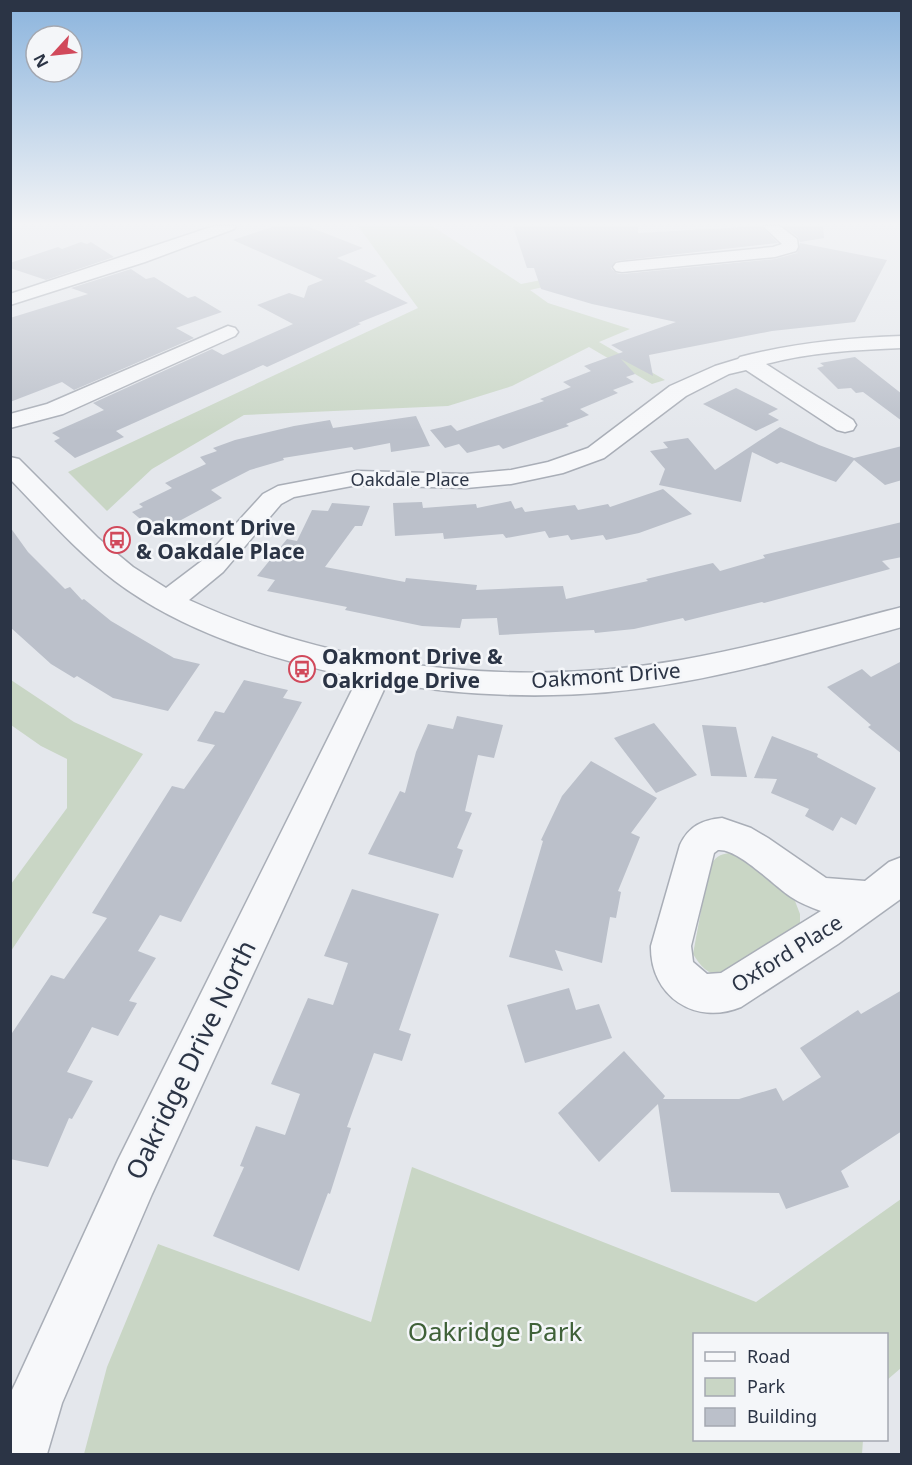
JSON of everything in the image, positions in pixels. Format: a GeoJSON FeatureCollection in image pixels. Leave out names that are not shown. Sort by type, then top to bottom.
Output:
{"type":"FeatureCollection","features":[{"type":"Feature","properties":{"kind":"street"},"geometry":{"type":"LineString","coordinates":[[10,421],[55,409],[228,332]]}},
{"type":"Feature","properties":{"kind":"street","name":"Oakdale Place"},"geometry":{"type":"LineString","coordinates":[[168,602],[213,566],[272,499],[287,491],[357,478],[448,481],[533,473],[587,457],[607,447],[678,392],[711,374],[747,361],[814,347],[902,342]]}},
{"type":"Feature","properties":{"kind":"street"},"geometry":{"type":"LineString","coordinates":[[747,361],[845,425]]}},
{"type":"Feature","properties":{"kind":"street"},"geometry":{"type":"LineString","coordinates":[[10,442],[33,428],[55,409]]}},
{"type":"Feature","properties":{"kind":"street"},"geometry":{"type":"LineString","coordinates":[[587,457],[610,474]]}},
{"type":"Feature","properties":{"kind":"street","name":"Oakmont Drive"},"geometry":{"type":"LineString","coordinates":[[10,464],[95,551],[144,588],[168,602],[233,632],[266,644],[302,655],[377,671],[499,682],[574,682],[646,676],[728,662],[899,620]]}},
{"type":"Feature","properties":{"kind":"street","name":"Oakridge Drive North"},"geometry":{"type":"LineString","coordinates":[[18,1444],[135,1177],[377,671]]}},
{"type":"Feature","properties":{"kind":"street","name":"Oxford Place"},"geometry":{"type":"LineString","coordinates":[[724,833],[738,838],[802,884],[821,894],[842,898],[887,886],[824,932],[726,993],[707,994],[694,989],[678,976],[672,964],[671,946],[698,845],[702,838],[710,834],[724,833]]}},
{"type":"Feature","properties":{"kind":"green space"},"geometry":{"type":"Polygon","coordinates":[[[408,294],[536,294],[548,303],[630,329],[599,342],[665,380],[652,384],[589,347],[512,386],[448,406],[244,415],[152,469],[107,511],[68,472],[418,308],[408,294]]]}},
{"type":"Feature","properties":{"kind":"green space"},"geometry":{"type":"Polygon","coordinates":[[[11,680],[74,722],[143,754],[11,951],[11,884],[67,808],[67,759],[41,746],[11,725],[11,680]]]}},
{"type":"Feature","properties":{"kind":"green space"},"geometry":{"type":"Polygon","coordinates":[[[731,853],[741,856],[795,901],[800,914],[800,929],[722,977],[705,969],[693,954],[709,868],[718,857],[731,853]]]}},
{"type":"Feature","properties":{"kind":"green space","name":"Oakridge Park"},"geometry":{"type":"Polygon","coordinates":[[[412,1167],[756,1302],[901,1199],[901,1368],[888,1379],[888,1333],[693,1333],[693,1441],[863,1441],[862,1454],[84,1454],[107,1367],[158,1244],[371,1322],[412,1167]]]}},
{"type":"Feature","properties":{"kind":"building"},"geometry":{"type":"Polygon","coordinates":[[[87,294],[182,294],[188,298],[195,296],[222,312],[176,328],[194,338],[74,390],[62,382],[10,402],[10,318],[87,294]]]}},
{"type":"Feature","properties":{"kind":"building"},"geometry":{"type":"Polygon","coordinates":[[[285,294],[304,298],[305,294],[391,294],[408,303],[358,323],[361,324],[267,367],[263,365],[116,431],[124,437],[75,458],[54,441],[60,438],[52,433],[104,410],[93,403],[212,349],[223,355],[293,324],[257,305],[285,294]]]}},
{"type":"Feature","properties":{"kind":"building"},"geometry":{"type":"Polygon","coordinates":[[[559,294],[869,294],[855,322],[772,331],[649,355],[653,376],[621,359],[635,374],[626,377],[634,382],[613,390],[618,393],[580,409],[589,415],[566,424],[569,426],[503,449],[499,445],[467,453],[459,444],[445,448],[430,430],[451,425],[457,431],[544,401],[540,399],[571,387],[563,382],[591,371],[584,366],[623,352],[611,345],[676,322],[592,304],[559,294]]]}},
{"type":"Feature","properties":{"kind":"building"},"geometry":{"type":"Polygon","coordinates":[[[855,357],[902,394],[902,421],[863,392],[856,393],[851,388],[838,389],[817,368],[824,366],[820,363],[855,357]]]}},
{"type":"Feature","properties":{"kind":"building"},"geometry":{"type":"Polygon","coordinates":[[[736,388],[778,409],[768,414],[779,420],[756,431],[703,404],[736,388]]]}},
{"type":"Feature","properties":{"kind":"building"},"geometry":{"type":"Polygon","coordinates":[[[416,416],[430,446],[391,452],[390,443],[354,450],[352,447],[283,458],[284,460],[250,470],[211,490],[222,498],[157,533],[132,512],[143,507],[139,504],[172,488],[165,483],[206,464],[200,457],[217,451],[213,448],[235,440],[330,420],[333,428],[416,416]]]}},
{"type":"Feature","properties":{"kind":"building"},"geometry":{"type":"Polygon","coordinates":[[[780,427],[854,458],[902,446],[902,480],[885,485],[854,460],[836,482],[781,462],[777,464],[752,452],[741,502],[659,485],[665,469],[650,451],[668,448],[663,442],[688,438],[715,470],[780,427]]]}},
{"type":"Feature","properties":{"kind":"building"},"geometry":{"type":"Polygon","coordinates":[[[663,489],[692,514],[639,533],[606,540],[603,535],[571,540],[568,535],[549,538],[545,531],[506,538],[503,534],[444,539],[443,533],[395,536],[393,503],[422,502],[423,508],[476,504],[477,508],[511,501],[515,509],[522,507],[525,512],[575,505],[578,510],[608,504],[610,507],[663,489]]]}},
{"type":"Feature","properties":{"kind":"building"},"geometry":{"type":"Polygon","coordinates":[[[332,503],[370,506],[362,526],[355,526],[325,567],[405,582],[406,578],[477,585],[476,590],[563,586],[566,599],[648,581],[646,579],[713,563],[720,571],[765,558],[763,555],[902,522],[902,557],[882,561],[890,569],[764,603],[685,621],[683,618],[634,629],[595,633],[594,630],[499,635],[497,618],[462,619],[460,628],[422,626],[345,610],[347,607],[267,591],[275,580],[257,576],[287,539],[297,541],[312,510],[328,511],[332,503]]]}},
{"type":"Feature","properties":{"kind":"building"},"geometry":{"type":"Polygon","coordinates":[[[10,527],[28,552],[65,589],[70,587],[82,600],[84,599],[111,621],[174,658],[200,664],[168,711],[113,698],[77,676],[74,678],[51,664],[10,627],[10,527]]]}},
{"type":"Feature","properties":{"kind":"building"},"geometry":{"type":"Polygon","coordinates":[[[902,661],[902,754],[868,727],[871,725],[827,687],[862,669],[871,677],[902,661]]]}},
{"type":"Feature","properties":{"kind":"building"},"geometry":{"type":"Polygon","coordinates":[[[244,680],[288,690],[283,698],[302,702],[181,922],[160,915],[138,951],[156,958],[129,1001],[137,1003],[118,1036],[92,1027],[67,1072],[93,1081],[72,1119],[69,1118],[48,1167],[10,1159],[10,1036],[51,975],[64,979],[107,918],[92,913],[172,786],[184,789],[215,745],[197,741],[215,711],[224,713],[244,680]]]}},
{"type":"Feature","properties":{"kind":"building"},"geometry":{"type":"Polygon","coordinates":[[[457,716],[503,725],[494,758],[478,755],[465,811],[472,813],[457,848],[463,850],[453,878],[368,854],[400,791],[405,793],[416,752],[428,724],[453,729],[457,716]]]}},
{"type":"Feature","properties":{"kind":"building"},"geometry":{"type":"Polygon","coordinates":[[[654,723],[697,775],[656,793],[614,738],[654,723]]]}},
{"type":"Feature","properties":{"kind":"building"},"geometry":{"type":"Polygon","coordinates":[[[702,725],[736,727],[747,777],[711,776],[702,725]]]}},
{"type":"Feature","properties":{"kind":"building"},"geometry":{"type":"Polygon","coordinates":[[[772,736],[818,754],[817,757],[876,788],[856,825],[841,817],[833,831],[805,816],[809,809],[771,793],[777,779],[754,778],[772,736]]]}},
{"type":"Feature","properties":{"kind":"building"},"geometry":{"type":"Polygon","coordinates":[[[591,761],[657,798],[631,833],[640,837],[618,891],[621,892],[616,918],[610,917],[602,963],[555,950],[563,971],[509,957],[543,841],[541,840],[562,796],[591,761]]]}},
{"type":"Feature","properties":{"kind":"building"},"geometry":{"type":"Polygon","coordinates":[[[352,889],[439,914],[399,1030],[411,1034],[402,1061],[374,1053],[347,1127],[351,1128],[330,1194],[328,1193],[299,1271],[213,1236],[244,1167],[240,1166],[256,1126],[285,1135],[300,1094],[271,1084],[308,998],[333,1005],[348,963],[324,956],[352,889]]]}},
{"type":"Feature","properties":{"kind":"building"},"geometry":{"type":"Polygon","coordinates":[[[569,988],[576,1010],[599,1004],[612,1038],[525,1063],[507,1005],[569,988]]]}},
{"type":"Feature","properties":{"kind":"building"},"geometry":{"type":"Polygon","coordinates":[[[902,990],[902,1131],[841,1171],[849,1187],[786,1209],[779,1193],[671,1192],[658,1104],[599,1162],[558,1113],[624,1051],[665,1096],[663,1099],[739,1099],[776,1088],[783,1101],[821,1077],[800,1048],[858,1010],[861,1014],[902,990]]]}},
{"type":"Feature","properties":{"kind":"place","name":"Oakmont Drive & Oakdale Place"},"geometry":{"type":"Point","coordinates":[117,540]}},
{"type":"Feature","properties":{"kind":"place","name":"Oakmont Drive & Oakridge Drive"},"geometry":{"type":"Point","coordinates":[302,669]}}]}
